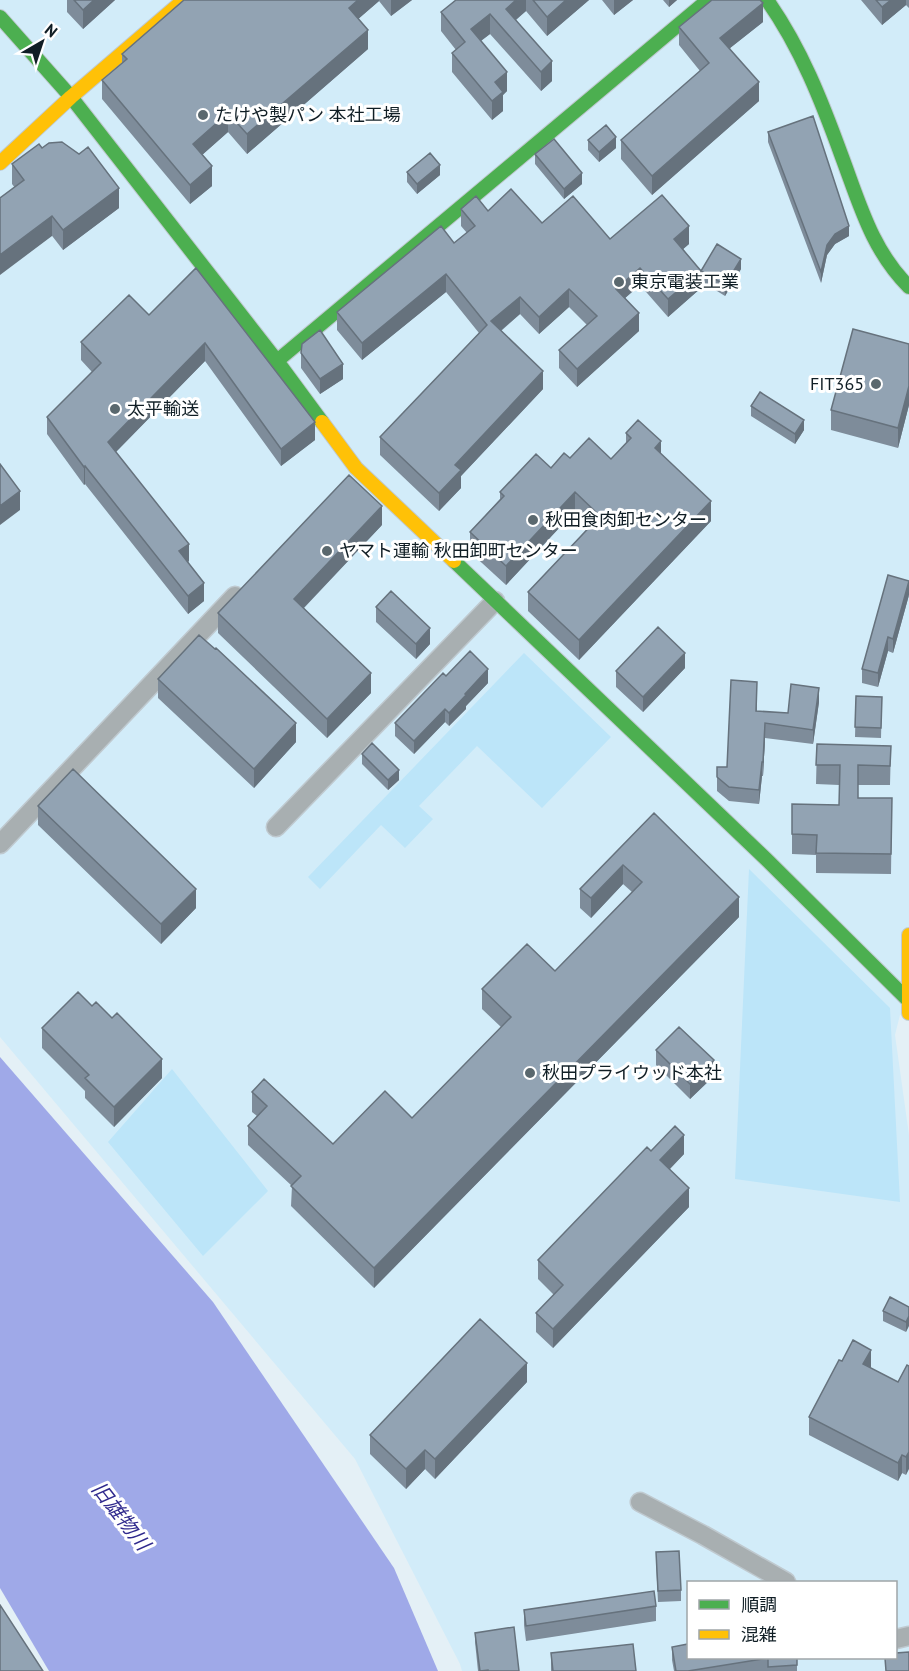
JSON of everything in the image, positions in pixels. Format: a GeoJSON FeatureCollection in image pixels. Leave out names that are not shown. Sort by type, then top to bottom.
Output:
{"type":"FeatureCollection","features":[{"type":"Feature","properties":{"kind":"main road"},"geometry":{"type":"LineString","coordinates":[[0,163],[71,97],[184,0]]}},
{"type":"Feature","properties":{"kind":"main road"},"geometry":{"type":"LineString","coordinates":[[277,361],[708,0]]}},
{"type":"Feature","properties":{"kind":"main road"},"geometry":{"type":"LineString","coordinates":[[767,0],[781,17],[817,89],[867,228],[884,259],[909,287]]}},
{"type":"Feature","properties":{"kind":"main road"},"geometry":{"type":"LineString","coordinates":[[0,17],[71,97],[277,361],[352,472],[495,601],[767,860],[909,1005]]}},
{"type":"Feature","properties":{"kind":"main road"},"geometry":{"type":"LineString","coordinates":[[909,935],[909,1005]]}},
{"type":"Feature","properties":{"kind":"street"},"geometry":{"type":"LineString","coordinates":[[0,844],[243,588]]}},
{"type":"Feature","properties":{"kind":"street"},"geometry":{"type":"LineString","coordinates":[[276,827],[495,601]]}},
{"type":"Feature","properties":{"kind":"street"},"geometry":{"type":"LineString","coordinates":[[640,1502],[703,1534],[784,1581]]}},
{"type":"Feature","properties":{"kind":"shaded area"},"geometry":{"type":"Polygon","coordinates":[[[0,0],[909,0],[909,1014],[900,1015],[895,1035],[909,1135],[909,1671],[462,1671],[355,1459],[0,1037],[0,0]]]}},
{"type":"Feature","properties":{"kind":"shaded area"},"geometry":{"type":"Polygon","coordinates":[[[524,653],[611,737],[542,808],[477,746],[419,806],[433,819],[405,848],[381,825],[320,889],[308,877],[524,653]]]}},
{"type":"Feature","properties":{"kind":"shaded area"},"geometry":{"type":"Polygon","coordinates":[[[749,869],[890,1008],[900,1202],[735,1179],[749,869]]]}},
{"type":"Feature","properties":{"kind":"shaded area"},"geometry":{"type":"Polygon","coordinates":[[[172,1069],[268,1191],[203,1256],[108,1142],[172,1069]]]}},
{"type":"Feature","properties":{"kind":"water","name":"旧雄物川"},"geometry":{"type":"Polygon","coordinates":[[[0,1057],[213,1302],[394,1568],[438,1671],[49,1671],[0,1588],[0,1057]]]}},
{"type":"Feature","properties":{"kind":"building"},"geometry":{"type":"Polygon","coordinates":[[[74,0],[94,0],[83,10],[74,0]]]}},
{"type":"Feature","properties":{"kind":"building","name":"たけや製パン 本社工場"},"geometry":{"type":"Polygon","coordinates":[[[184,0],[358,0],[349,8],[368,30],[247,134],[228,113],[193,144],[212,166],[190,185],[102,80],[127,59],[122,54],[184,0]]]}},
{"type":"Feature","properties":{"kind":"building"},"geometry":{"type":"Polygon","coordinates":[[[456,0],[516,0],[506,9],[552,61],[541,72],[490,14],[471,29],[507,72],[495,82],[503,92],[492,101],[452,53],[465,42],[441,12],[456,0]]]}},
{"type":"Feature","properties":{"kind":"building"},"geometry":{"type":"Polygon","coordinates":[[[533,0],[566,0],[547,17],[533,0]]]}},
{"type":"Feature","properties":{"kind":"building"},"geometry":{"type":"Polygon","coordinates":[[[712,0],[760,0],[763,3],[720,38],[759,82],[652,176],[621,140],[709,63],[679,27],[712,0]]]}},
{"type":"Feature","properties":{"kind":"building"},"geometry":{"type":"Polygon","coordinates":[[[876,0],[891,0],[882,7],[876,0]]]}},
{"type":"Feature","properties":{"kind":"building"},"geometry":{"type":"Polygon","coordinates":[[[813,116],[849,226],[835,234],[827,245],[821,272],[768,132],[813,116]]]}},
{"type":"Feature","properties":{"kind":"building"},"geometry":{"type":"Polygon","coordinates":[[[606,125],[616,137],[599,152],[588,140],[606,125]]]}},
{"type":"Feature","properties":{"kind":"building"},"geometry":{"type":"Polygon","coordinates":[[[554,139],[582,173],[564,189],[535,154],[554,139]]]}},
{"type":"Feature","properties":{"kind":"building"},"geometry":{"type":"Polygon","coordinates":[[[62,142],[79,154],[88,147],[119,188],[63,230],[52,216],[0,255],[0,198],[24,180],[12,164],[39,144],[42,148],[49,143],[62,142]]]}},
{"type":"Feature","properties":{"kind":"building"},"geometry":{"type":"Polygon","coordinates":[[[430,153],[440,165],[417,184],[407,172],[430,153]]]}},
{"type":"Feature","properties":{"kind":"building"},"geometry":{"type":"Polygon","coordinates":[[[511,189],[542,223],[573,196],[610,239],[662,195],[689,226],[674,239],[701,271],[668,299],[640,268],[616,289],[639,313],[577,369],[559,350],[597,316],[569,289],[539,317],[520,297],[491,321],[543,371],[455,465],[461,470],[439,493],[380,437],[487,325],[446,274],[362,343],[337,312],[441,226],[454,243],[475,226],[461,209],[476,196],[488,211],[511,189]]]}},
{"type":"Feature","properties":{"kind":"building"},"geometry":{"type":"Polygon","coordinates":[[[717,244],[741,259],[725,285],[701,271],[717,244]]]}},
{"type":"Feature","properties":{"kind":"building"},"geometry":{"type":"Polygon","coordinates":[[[196,268],[315,422],[281,449],[205,343],[108,442],[189,544],[179,551],[204,583],[188,596],[84,467],[47,417],[101,363],[81,342],[129,295],[149,315],[196,268]]]}},
{"type":"Feature","properties":{"kind":"building","name":"FIT365"},"geometry":{"type":"Polygon","coordinates":[[[853,329],[909,344],[909,386],[898,428],[831,410],[853,329]]]}},
{"type":"Feature","properties":{"kind":"building"},"geometry":{"type":"Polygon","coordinates":[[[320,330],[343,364],[320,379],[301,353],[302,344],[320,330]]]}},
{"type":"Feature","properties":{"kind":"building"},"geometry":{"type":"Polygon","coordinates":[[[760,392],[804,420],[795,434],[751,406],[760,392]]]}},
{"type":"Feature","properties":{"kind":"building"},"geometry":{"type":"Polygon","coordinates":[[[638,420],[661,441],[655,448],[711,501],[579,640],[528,592],[600,516],[575,492],[506,566],[470,532],[504,496],[500,492],[536,454],[551,468],[564,453],[570,458],[589,438],[611,459],[631,438],[626,433],[638,420]]]}},
{"type":"Feature","properties":{"kind":"building"},"geometry":{"type":"Polygon","coordinates":[[[0,464],[20,491],[0,506],[0,464]]]}},
{"type":"Feature","properties":{"kind":"building"},"geometry":{"type":"Polygon","coordinates":[[[349,475],[382,506],[294,599],[371,673],[327,719],[218,613],[349,475]]]}},
{"type":"Feature","properties":{"kind":"building"},"geometry":{"type":"Polygon","coordinates":[[[888,575],[909,581],[893,639],[888,637],[878,673],[862,669],[888,575]]]}},
{"type":"Feature","properties":{"kind":"building"},"geometry":{"type":"Polygon","coordinates":[[[391,591],[430,628],[416,644],[376,607],[391,591]]]}},
{"type":"Feature","properties":{"kind":"building"},"geometry":{"type":"Polygon","coordinates":[[[658,627],[685,653],[643,697],[616,671],[658,627]]]}},
{"type":"Feature","properties":{"kind":"building"},"geometry":{"type":"Polygon","coordinates":[[[199,635],[296,723],[254,769],[158,679],[199,635]]]}},
{"type":"Feature","properties":{"kind":"building"},"geometry":{"type":"Polygon","coordinates":[[[470,651],[488,669],[449,713],[445,709],[414,741],[395,723],[443,673],[446,676],[470,651]]]}},
{"type":"Feature","properties":{"kind":"building"},"geometry":{"type":"Polygon","coordinates":[[[731,680],[757,682],[756,711],[788,713],[791,684],[819,688],[813,730],[765,723],[759,790],[729,787],[717,777],[717,767],[727,767],[731,680]]]}},
{"type":"Feature","properties":{"kind":"building"},"geometry":{"type":"Polygon","coordinates":[[[856,696],[882,697],[881,728],[855,727],[856,696]]]}},
{"type":"Feature","properties":{"kind":"building"},"geometry":{"type":"Polygon","coordinates":[[[372,743],[399,770],[388,780],[362,754],[372,743]]]}},
{"type":"Feature","properties":{"kind":"building"},"geometry":{"type":"Polygon","coordinates":[[[817,744],[891,746],[890,766],[858,765],[858,798],[892,798],[891,854],[816,853],[817,835],[792,834],[792,804],[839,805],[840,765],[816,765],[817,744]]]}},
{"type":"Feature","properties":{"kind":"building"},"geometry":{"type":"Polygon","coordinates":[[[73,769],[196,889],[161,924],[38,806],[73,769]]]}},
{"type":"Feature","properties":{"kind":"building","name":"秋田プライウッド本社"},"geometry":{"type":"Polygon","coordinates":[[[654,813],[739,897],[374,1268],[291,1186],[301,1176],[248,1126],[267,1106],[252,1092],[264,1079],[333,1144],[385,1091],[412,1118],[511,1017],[482,989],[527,944],[555,971],[642,882],[623,865],[591,898],[580,889],[654,813]]]}},
{"type":"Feature","properties":{"kind":"building"},"geometry":{"type":"Polygon","coordinates":[[[78,992],[92,1006],[96,1002],[112,1018],[117,1013],[162,1059],[114,1107],[85,1078],[89,1075],[42,1028],[78,992]]]}},
{"type":"Feature","properties":{"kind":"building"},"geometry":{"type":"Polygon","coordinates":[[[679,1027],[714,1060],[690,1084],[656,1050],[679,1027]]]}},
{"type":"Feature","properties":{"kind":"building"},"geometry":{"type":"Polygon","coordinates":[[[675,1126],[684,1135],[660,1160],[689,1188],[553,1329],[536,1313],[563,1285],[538,1260],[647,1147],[651,1151],[675,1126]]]}},
{"type":"Feature","properties":{"kind":"building"},"geometry":{"type":"Polygon","coordinates":[[[890,1297],[909,1307],[906,1322],[883,1311],[890,1297]]]}},
{"type":"Feature","properties":{"kind":"building"},"geometry":{"type":"Polygon","coordinates":[[[480,1319],[527,1363],[435,1459],[425,1450],[406,1469],[370,1435],[480,1319]]]}},
{"type":"Feature","properties":{"kind":"building"},"geometry":{"type":"Polygon","coordinates":[[[853,1340],[871,1350],[863,1364],[898,1382],[907,1365],[909,1366],[909,1452],[906,1457],[902,1455],[898,1463],[809,1417],[839,1360],[842,1361],[853,1340]]]}},
{"type":"Feature","properties":{"kind":"building"},"geometry":{"type":"Polygon","coordinates":[[[679,1551],[681,1590],[658,1591],[656,1552],[679,1551]]]}},
{"type":"Feature","properties":{"kind":"building"},"geometry":{"type":"Polygon","coordinates":[[[654,1591],[656,1606],[526,1626],[524,1610],[654,1591]]]}},
{"type":"Feature","properties":{"kind":"building"},"geometry":{"type":"Polygon","coordinates":[[[0,1605],[43,1671],[0,1671],[0,1605]]]}},
{"type":"Feature","properties":{"kind":"building"},"geometry":{"type":"Polygon","coordinates":[[[514,1627],[519,1671],[480,1671],[475,1633],[514,1627]]]}},
{"type":"Feature","properties":{"kind":"building"},"geometry":{"type":"Polygon","coordinates":[[[633,1644],[636,1671],[553,1671],[551,1653],[633,1644]]]}},
{"type":"Feature","properties":{"kind":"building"},"geometry":{"type":"Polygon","coordinates":[[[687,1644],[687,1659],[762,1659],[676,1671],[672,1647],[687,1644]]]}},
{"type":"Feature","properties":{"kind":"building"},"geometry":{"type":"Polygon","coordinates":[[[909,1652],[909,1671],[886,1671],[885,1659],[897,1659],[897,1653],[909,1652]]]}},
{"type":"Feature","properties":{"kind":"building"},"geometry":{"type":"Polygon","coordinates":[[[768,1659],[797,1659],[797,1665],[768,1667],[768,1659]]]}},
{"type":"Feature","properties":{"kind":"traffic: fast"},"geometry":{"type":"LineString","coordinates":[[277,361],[708,0]]}},
{"type":"Feature","properties":{"kind":"traffic: fast"},"geometry":{"type":"LineString","coordinates":[[767,0],[810,76],[868,226],[885,258],[909,287]]}},
{"type":"Feature","properties":{"kind":"traffic: fast"},"geometry":{"type":"LineString","coordinates":[[0,17],[71,97],[322,422]]}},
{"type":"Feature","properties":{"kind":"traffic: fast"},"geometry":{"type":"LineString","coordinates":[[454,561],[767,860],[908,1000]]}},
{"type":"Feature","properties":{"kind":"traffic: slow"},"geometry":{"type":"LineString","coordinates":[[0,163],[71,97],[184,0]]}},
{"type":"Feature","properties":{"kind":"traffic: slow"},"geometry":{"type":"LineString","coordinates":[[322,422],[356,468],[454,561]]}},
{"type":"Feature","properties":{"kind":"traffic: slow"},"geometry":{"type":"LineString","coordinates":[[909,935],[909,1013]]}},
{"type":"Feature","properties":{"kind":"place","name":"たけや製パン 本社工場"},"geometry":{"type":"Point","coordinates":[203,115]}},
{"type":"Feature","properties":{"kind":"place","name":"東京電装工業"},"geometry":{"type":"Point","coordinates":[619,282]}},
{"type":"Feature","properties":{"kind":"place","name":"FIT365"},"geometry":{"type":"Point","coordinates":[876,384]}},
{"type":"Feature","properties":{"kind":"place","name":"太平輸送"},"geometry":{"type":"Point","coordinates":[115,409]}},
{"type":"Feature","properties":{"kind":"place","name":"秋田食肉卸センター"},"geometry":{"type":"Point","coordinates":[533,520]}},
{"type":"Feature","properties":{"kind":"place","name":"ヤマト運輸 秋田卸町センター"},"geometry":{"type":"Point","coordinates":[327,551]}},
{"type":"Feature","properties":{"kind":"place","name":"秋田プライウッド本社"},"geometry":{"type":"Point","coordinates":[530,1073]}}]}
